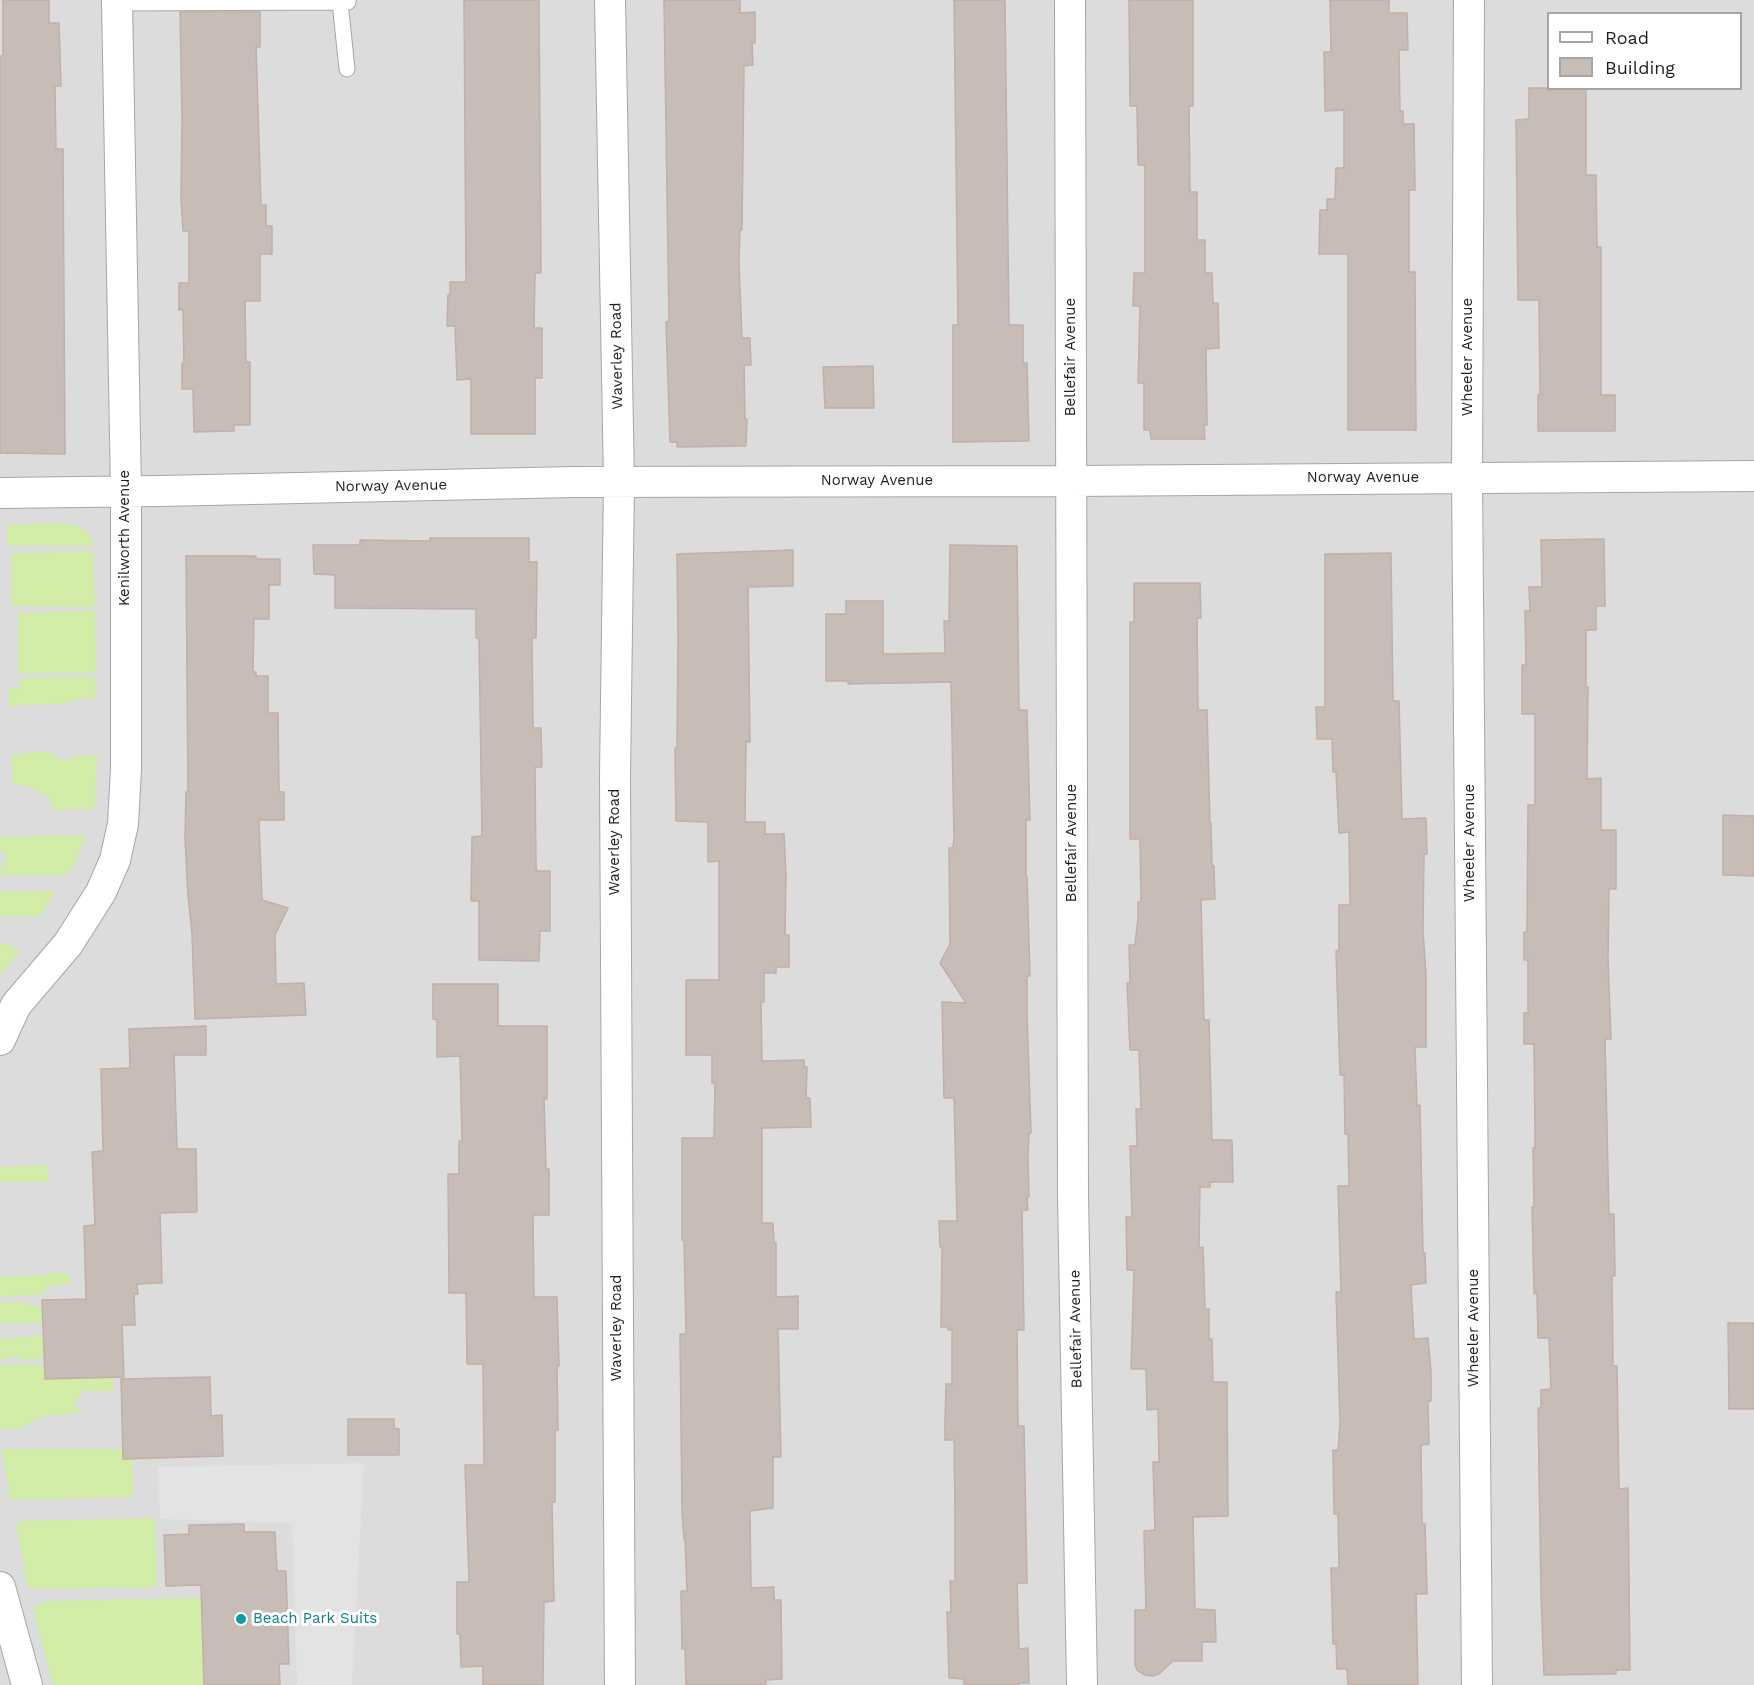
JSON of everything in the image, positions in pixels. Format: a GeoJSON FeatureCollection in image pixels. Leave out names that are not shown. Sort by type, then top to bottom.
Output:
{"type":"FeatureCollection","features":[{"type":"Feature","properties":{"kind":"street","name":"Waverley Road"},"geometry":{"type":"LineString","coordinates":[[610,0],[619,481],[615,858],[620,1685]]}},
{"type":"Feature","properties":{"kind":"street","name":"Bellefair Avenue"},"geometry":{"type":"LineString","coordinates":[[1070,0],[1073,1183],[1082,1685]]}},
{"type":"Feature","properties":{"kind":"street","name":"Wheeler Avenue"},"geometry":{"type":"LineString","coordinates":[[1469,0],[1467,477],[1477,1685]]}},
{"type":"Feature","properties":{"kind":"street","name":"Kenilworth Avenue"},"geometry":{"type":"LineString","coordinates":[[0,1040],[16,1005],[68,944],[101,892],[115,860],[121,833],[126,769],[126,491],[117,1]]}},
{"type":"Feature","properties":{"kind":"street","name":"Norway Avenue"},"geometry":{"type":"LineString","coordinates":[[0,493],[619,481],[1071,481],[1754,476]]}},
{"type":"Feature","properties":{"kind":"street"},"geometry":{"type":"LineString","coordinates":[[0,1587],[27,1685]]}},
{"type":"Feature","properties":{"kind":"lane"},"geometry":{"type":"LineString","coordinates":[[117,1],[344,1],[347,69]]}},
{"type":"Feature","properties":{"kind":"shaded area"},"geometry":{"type":"Polygon","coordinates":[[[0,0],[1754,0],[1754,1685],[0,1685],[0,0]]]}},
{"type":"Feature","properties":{"kind":"shaded area"},"geometry":{"type":"Polygon","coordinates":[[[364,1463],[352,1685],[297,1685],[292,1523],[160,1519],[158,1467],[364,1463]]]}},
{"type":"Feature","properties":{"kind":"green space"},"geometry":{"type":"Polygon","coordinates":[[[50,523],[76,525],[92,538],[93,546],[7,545],[7,525],[50,523]]]}},
{"type":"Feature","properties":{"kind":"green space"},"geometry":{"type":"Polygon","coordinates":[[[93,551],[95,607],[11,606],[11,553],[93,551]]]}},
{"type":"Feature","properties":{"kind":"green space"},"geometry":{"type":"Polygon","coordinates":[[[95,611],[96,673],[18,673],[18,613],[95,611]]]}},
{"type":"Feature","properties":{"kind":"green space"},"geometry":{"type":"Polygon","coordinates":[[[95,677],[96,699],[80,698],[68,703],[9,706],[9,688],[19,689],[20,678],[95,677]]]}},
{"type":"Feature","properties":{"kind":"green space"},"geometry":{"type":"Polygon","coordinates":[[[41,751],[51,753],[59,759],[68,760],[78,756],[97,755],[93,809],[53,810],[52,803],[46,796],[29,787],[12,783],[12,755],[41,751]]]}},
{"type":"Feature","properties":{"kind":"green space"},"geometry":{"type":"Polygon","coordinates":[[[86,835],[74,865],[66,875],[0,875],[0,869],[7,858],[0,850],[0,837],[86,835]]]}},
{"type":"Feature","properties":{"kind":"green space"},"geometry":{"type":"Polygon","coordinates":[[[0,891],[55,891],[40,916],[0,916],[0,891]]]}},
{"type":"Feature","properties":{"kind":"green space"},"geometry":{"type":"Polygon","coordinates":[[[0,944],[20,950],[0,976],[0,944]]]}},
{"type":"Feature","properties":{"kind":"green space"},"geometry":{"type":"Polygon","coordinates":[[[44,1165],[49,1168],[48,1180],[45,1182],[0,1182],[0,1167],[44,1165]]]}},
{"type":"Feature","properties":{"kind":"green space"},"geometry":{"type":"Polygon","coordinates":[[[55,1272],[69,1274],[71,1283],[45,1288],[45,1294],[0,1297],[0,1277],[45,1275],[55,1272]]]}},
{"type":"Feature","properties":{"kind":"green space"},"geometry":{"type":"Polygon","coordinates":[[[25,1302],[43,1308],[43,1324],[0,1323],[0,1303],[25,1302]]]}},
{"type":"Feature","properties":{"kind":"green space"},"geometry":{"type":"Polygon","coordinates":[[[43,1335],[44,1358],[21,1360],[11,1356],[8,1359],[0,1359],[0,1339],[43,1335]]]}},
{"type":"Feature","properties":{"kind":"green space"},"geometry":{"type":"Polygon","coordinates":[[[0,1365],[44,1365],[45,1379],[112,1377],[114,1391],[80,1391],[80,1398],[75,1399],[75,1407],[82,1412],[41,1417],[19,1429],[0,1429],[0,1365]]]}},
{"type":"Feature","properties":{"kind":"green space"},"geometry":{"type":"Polygon","coordinates":[[[2,1449],[123,1449],[132,1458],[133,1497],[10,1500],[2,1449]]]}},
{"type":"Feature","properties":{"kind":"green space"},"geometry":{"type":"Polygon","coordinates":[[[155,1518],[157,1587],[28,1589],[16,1525],[23,1521],[155,1518]]]}},
{"type":"Feature","properties":{"kind":"green space"},"geometry":{"type":"Polygon","coordinates":[[[202,1598],[204,1685],[53,1685],[33,1608],[46,1601],[202,1598]]]}},
{"type":"Feature","properties":{"kind":"building"},"geometry":{"type":"Polygon","coordinates":[[[3,0],[49,0],[49,23],[59,23],[61,86],[55,86],[56,149],[63,149],[65,454],[0,453],[0,56],[3,56],[3,0]]]}},
{"type":"Feature","properties":{"kind":"building"},"geometry":{"type":"Polygon","coordinates":[[[464,0],[539,0],[541,273],[535,273],[534,328],[542,328],[542,378],[535,378],[535,434],[471,434],[471,379],[457,380],[455,326],[447,326],[450,282],[466,282],[464,0]]]}},
{"type":"Feature","properties":{"kind":"building"},"geometry":{"type":"Polygon","coordinates":[[[664,0],[740,0],[740,13],[755,12],[755,43],[752,43],[753,65],[744,66],[742,230],[740,230],[739,263],[742,338],[750,338],[751,365],[744,365],[746,446],[677,447],[677,442],[670,442],[666,322],[669,322],[664,0]]]}},
{"type":"Feature","properties":{"kind":"building"},"geometry":{"type":"Polygon","coordinates":[[[954,0],[1005,0],[1009,325],[1023,325],[1023,363],[1027,363],[1029,441],[953,442],[953,325],[958,325],[954,0]]]}},
{"type":"Feature","properties":{"kind":"building"},"geometry":{"type":"Polygon","coordinates":[[[1129,0],[1193,0],[1193,106],[1189,106],[1190,192],[1197,192],[1197,240],[1205,240],[1205,273],[1212,273],[1213,303],[1218,303],[1219,348],[1206,349],[1207,425],[1204,425],[1205,439],[1151,439],[1150,430],[1144,430],[1144,383],[1138,383],[1140,306],[1133,306],[1134,273],[1145,273],[1145,165],[1138,165],[1137,106],[1130,106],[1129,0]]]}},
{"type":"Feature","properties":{"kind":"building"},"geometry":{"type":"Polygon","coordinates":[[[1330,0],[1389,0],[1389,13],[1407,13],[1408,50],[1399,50],[1400,111],[1403,111],[1403,124],[1414,124],[1415,190],[1409,190],[1409,272],[1415,272],[1416,430],[1348,430],[1348,254],[1319,254],[1320,210],[1327,210],[1327,199],[1335,199],[1336,168],[1344,168],[1344,110],[1325,111],[1324,52],[1331,52],[1330,0]]]}},
{"type":"Feature","properties":{"kind":"building"},"geometry":{"type":"Polygon","coordinates":[[[180,12],[260,12],[260,47],[256,47],[261,205],[266,205],[266,226],[272,226],[272,254],[260,254],[260,301],[245,301],[246,362],[250,362],[250,425],[234,425],[234,431],[194,432],[193,389],[182,389],[183,310],[179,310],[179,283],[189,283],[189,231],[183,231],[181,199],[180,12]]]}},
{"type":"Feature","properties":{"kind":"building"},"geometry":{"type":"Polygon","coordinates":[[[1529,88],[1586,90],[1586,175],[1596,175],[1597,247],[1601,247],[1601,395],[1615,395],[1615,431],[1538,431],[1539,300],[1518,300],[1516,120],[1529,119],[1529,88]]]}},
{"type":"Feature","properties":{"kind":"building"},"geometry":{"type":"Polygon","coordinates":[[[873,366],[874,408],[825,408],[823,367],[873,366]]]}},
{"type":"Feature","properties":{"kind":"building"},"geometry":{"type":"Polygon","coordinates":[[[430,538],[529,538],[529,562],[537,562],[536,638],[532,638],[533,728],[541,728],[542,767],[535,767],[536,867],[537,871],[550,871],[550,931],[540,931],[539,961],[479,960],[479,901],[471,901],[472,837],[482,836],[479,638],[476,638],[476,609],[335,608],[335,575],[314,574],[313,545],[360,545],[360,540],[430,541],[430,538]]]}},
{"type":"Feature","properties":{"kind":"building"},"geometry":{"type":"Polygon","coordinates":[[[1604,539],[1605,606],[1596,606],[1596,630],[1586,630],[1587,779],[1601,778],[1601,830],[1616,830],[1616,889],[1609,889],[1608,959],[1611,1039],[1605,1039],[1609,1214],[1614,1214],[1613,1366],[1617,1366],[1619,1489],[1628,1488],[1630,1670],[1616,1670],[1616,1674],[1544,1675],[1538,1408],[1541,1408],[1541,1390],[1551,1389],[1549,1338],[1538,1338],[1537,1293],[1534,1294],[1532,1207],[1534,1207],[1533,1148],[1535,1148],[1534,1044],[1524,1044],[1524,1013],[1528,1013],[1528,960],[1524,960],[1524,932],[1527,932],[1528,805],[1535,805],[1535,714],[1522,714],[1522,665],[1526,665],[1525,611],[1530,611],[1529,587],[1542,587],[1541,540],[1604,539]]]}},
{"type":"Feature","properties":{"kind":"building"},"geometry":{"type":"Polygon","coordinates":[[[950,545],[1017,546],[1019,710],[1027,710],[1030,820],[1026,820],[1026,877],[1030,976],[1027,976],[1027,1014],[1031,1133],[1029,1133],[1028,1158],[1028,1210],[1022,1210],[1024,1330],[1017,1330],[1018,1426],[1024,1426],[1027,1583],[1017,1583],[1019,1649],[1028,1648],[1029,1683],[1019,1683],[1019,1685],[964,1685],[964,1679],[949,1678],[947,1612],[951,1612],[950,1581],[955,1581],[954,1440],[945,1440],[945,1421],[946,1384],[952,1384],[952,1330],[948,1330],[948,1327],[941,1327],[942,1247],[940,1247],[939,1221],[957,1221],[954,1098],[944,1098],[942,1002],[966,1003],[940,963],[950,944],[949,848],[953,848],[954,838],[951,682],[848,684],[848,681],[826,681],[826,614],[846,614],[846,601],[883,601],[883,654],[945,653],[944,621],[949,621],[950,545]]]}},
{"type":"Feature","properties":{"kind":"building"},"geometry":{"type":"Polygon","coordinates":[[[793,550],[793,586],[748,587],[750,742],[746,742],[745,822],[765,822],[765,834],[784,834],[785,935],[789,935],[789,967],[776,967],[776,973],[764,973],[764,1002],[761,1002],[762,1061],[804,1060],[804,1067],[807,1067],[806,1098],[810,1098],[811,1127],[762,1128],[762,1223],[773,1223],[774,1243],[776,1243],[776,1297],[798,1296],[798,1329],[778,1329],[781,1457],[773,1457],[773,1508],[750,1511],[751,1588],[774,1587],[774,1600],[781,1600],[782,1679],[766,1680],[766,1685],[686,1685],[685,1648],[682,1649],[681,1591],[687,1591],[682,1512],[680,1334],[686,1334],[684,1240],[682,1240],[682,1138],[714,1138],[715,1083],[712,1083],[712,1055],[686,1055],[686,980],[719,980],[719,861],[708,862],[708,822],[676,821],[677,554],[793,550]]]}},
{"type":"Feature","properties":{"kind":"building"},"geometry":{"type":"Polygon","coordinates":[[[1391,553],[1393,701],[1399,701],[1402,819],[1426,818],[1427,854],[1424,854],[1423,932],[1426,974],[1426,1047],[1415,1047],[1417,1106],[1420,1105],[1423,1253],[1425,1253],[1426,1283],[1411,1285],[1414,1339],[1428,1338],[1431,1372],[1431,1401],[1428,1401],[1429,1444],[1421,1445],[1422,1524],[1425,1524],[1427,1594],[1416,1594],[1418,1685],[1348,1685],[1347,1669],[1337,1669],[1336,1644],[1333,1644],[1331,1568],[1339,1568],[1338,1514],[1334,1514],[1333,1450],[1338,1450],[1340,1423],[1336,1292],[1341,1292],[1338,1186],[1349,1186],[1344,1075],[1340,1075],[1336,951],[1339,950],[1339,905],[1350,905],[1349,832],[1339,833],[1332,739],[1317,739],[1316,707],[1325,707],[1325,554],[1391,553]]]}},
{"type":"Feature","properties":{"kind":"building"},"geometry":{"type":"Polygon","coordinates":[[[186,556],[256,556],[256,559],[280,559],[280,585],[269,585],[269,619],[254,619],[253,672],[256,672],[256,676],[268,676],[268,713],[278,713],[279,792],[284,792],[284,820],[259,820],[262,900],[288,908],[275,935],[276,984],[304,983],[306,1015],[195,1019],[185,839],[186,792],[188,792],[186,556]]]}},
{"type":"Feature","properties":{"kind":"building"},"geometry":{"type":"Polygon","coordinates":[[[1134,583],[1200,583],[1201,618],[1197,618],[1198,710],[1207,710],[1215,899],[1201,900],[1204,1020],[1209,1020],[1212,1140],[1232,1140],[1233,1182],[1210,1182],[1210,1187],[1200,1187],[1199,1248],[1203,1247],[1205,1309],[1209,1309],[1213,1382],[1227,1382],[1228,1516],[1193,1517],[1195,1609],[1215,1610],[1216,1642],[1202,1642],[1202,1661],[1173,1661],[1159,1674],[1153,1676],[1145,1675],[1137,1670],[1135,1664],[1135,1610],[1146,1610],[1144,1531],[1155,1530],[1153,1462],[1159,1462],[1158,1409],[1147,1410],[1146,1369],[1131,1369],[1134,1270],[1127,1270],[1126,1217],[1132,1217],[1130,1146],[1137,1146],[1136,1109],[1141,1109],[1139,1050],[1130,1050],[1127,983],[1130,983],[1129,945],[1135,945],[1138,902],[1141,902],[1140,839],[1130,839],[1130,622],[1134,622],[1134,583]]]}},
{"type":"Feature","properties":{"kind":"building"},"geometry":{"type":"Polygon","coordinates":[[[1723,815],[1754,816],[1754,876],[1723,875],[1723,815]]]}},
{"type":"Feature","properties":{"kind":"building"},"geometry":{"type":"Polygon","coordinates":[[[433,984],[498,984],[498,1026],[547,1026],[547,1099],[544,1099],[546,1169],[549,1169],[549,1215],[533,1215],[534,1297],[557,1297],[559,1366],[557,1366],[558,1430],[555,1430],[555,1502],[552,1502],[554,1601],[544,1602],[543,1685],[483,1685],[483,1666],[461,1667],[460,1634],[457,1634],[457,1582],[469,1582],[465,1465],[484,1465],[483,1364],[467,1364],[466,1293],[449,1293],[448,1174],[459,1174],[459,1141],[462,1141],[460,1056],[437,1057],[437,1020],[433,1019],[433,984]]]}},
{"type":"Feature","properties":{"kind":"building"},"geometry":{"type":"Polygon","coordinates":[[[206,1026],[206,1055],[174,1055],[177,1149],[196,1149],[197,1212],[160,1213],[162,1283],[137,1284],[138,1294],[134,1294],[135,1325],[122,1325],[124,1377],[45,1379],[42,1300],[86,1299],[84,1226],[95,1225],[92,1152],[103,1151],[101,1069],[130,1068],[129,1029],[206,1026]]]}},
{"type":"Feature","properties":{"kind":"building"},"geometry":{"type":"Polygon","coordinates":[[[1728,1323],[1754,1323],[1754,1409],[1729,1409],[1728,1323]]]}},
{"type":"Feature","properties":{"kind":"building"},"geometry":{"type":"Polygon","coordinates":[[[210,1377],[211,1416],[222,1415],[223,1456],[123,1459],[121,1379],[210,1377]]]}},
{"type":"Feature","properties":{"kind":"building"},"geometry":{"type":"Polygon","coordinates":[[[348,1419],[394,1419],[394,1428],[399,1429],[399,1455],[348,1455],[348,1419]]]}},
{"type":"Feature","properties":{"kind":"building","name":"Beach Park Suits"},"geometry":{"type":"Polygon","coordinates":[[[244,1524],[244,1532],[275,1532],[277,1571],[286,1571],[289,1664],[279,1664],[280,1685],[204,1685],[201,1585],[166,1586],[164,1535],[189,1534],[189,1525],[244,1524]]]}},
{"type":"Feature","properties":{"kind":"place","name":"Beach Park Suits"},"geometry":{"type":"Point","coordinates":[241,1619]}}]}
